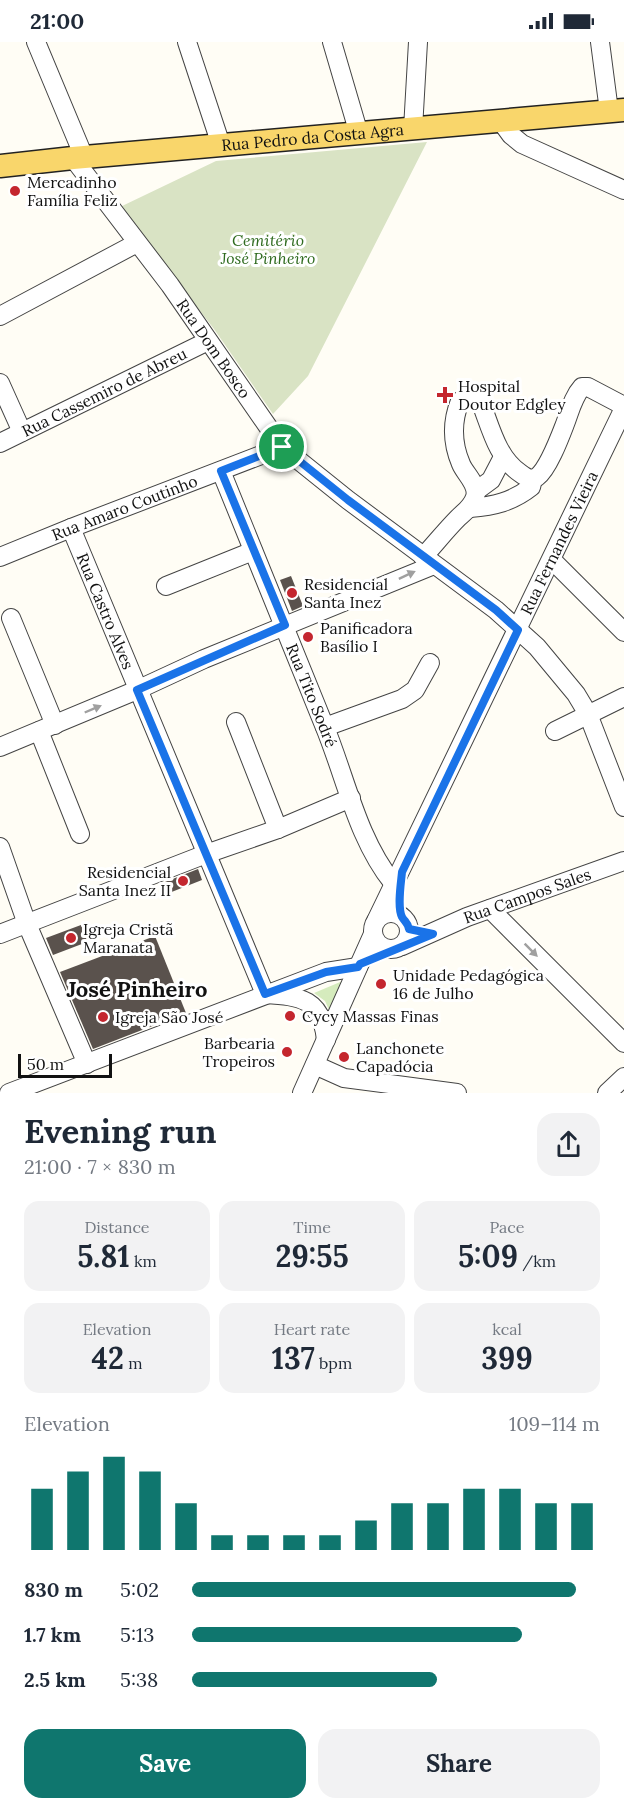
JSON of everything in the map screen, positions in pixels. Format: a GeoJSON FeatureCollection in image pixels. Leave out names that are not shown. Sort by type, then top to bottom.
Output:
{"type":"FeatureCollection","features":[{"type":"Feature","properties":{"kind":"main road","name":"Rua Pedro da Costa Agra"},"geometry":{"type":"LineString","coordinates":[[0,166],[79,157],[616,110]]}},
{"type":"Feature","properties":{"kind":"street"},"geometry":{"type":"LineString","coordinates":[[36,42],[79,157]]}},
{"type":"Feature","properties":{"kind":"street"},"geometry":{"type":"LineString","coordinates":[[187,42],[221,145]]}},
{"type":"Feature","properties":{"kind":"street"},"geometry":{"type":"LineString","coordinates":[[332,42],[358,134]]}},
{"type":"Feature","properties":{"kind":"street"},"geometry":{"type":"LineString","coordinates":[[413,129],[418,42]]}},
{"type":"Feature","properties":{"kind":"street"},"geometry":{"type":"LineString","coordinates":[[600,42],[616,110]]}},
{"type":"Feature","properties":{"kind":"street"},"geometry":{"type":"LineString","coordinates":[[500,120],[511,135],[522,144],[624,190]]}},
{"type":"Feature","properties":{"kind":"street","name":"Rua Dom Bosco"},"geometry":{"type":"LineString","coordinates":[[79,157],[136,243],[170,285],[282,447],[496,610],[537,647],[576,694],[588,714],[624,807]]}},
{"type":"Feature","properties":{"kind":"street"},"geometry":{"type":"LineString","coordinates":[[0,316],[136,243]]}},
{"type":"Feature","properties":{"kind":"street","name":"Rua Cassemiro de Abreu"},"geometry":{"type":"LineString","coordinates":[[0,443],[208,341]]}},
{"type":"Feature","properties":{"kind":"street"},"geometry":{"type":"LineString","coordinates":[[0,383],[22,432]]}},
{"type":"Feature","properties":{"kind":"street"},"geometry":{"type":"LineString","coordinates":[[473,499],[455,447],[455,414],[460,401],[473,395],[480,398],[503,457],[516,471],[533,479],[546,465],[577,392],[582,387],[588,387],[624,407]]}},
{"type":"Feature","properties":{"kind":"street","name":"Rua Fernandes Vieira"},"geometry":{"type":"LineString","coordinates":[[302,1093],[375,926],[624,407]]}},
{"type":"Feature","properties":{"kind":"street","name":"Rua Amaro Coutinho"},"geometry":{"type":"LineString","coordinates":[[0,557],[282,447]]}},
{"type":"Feature","properties":{"kind":"street"},"geometry":{"type":"LineString","coordinates":[[0,747],[137,690],[429,561],[457,519],[491,480],[503,457]]}},
{"type":"Feature","properties":{"kind":"street","name":"Rua Tito Sodré"},"geometry":{"type":"LineString","coordinates":[[221,471],[285,625],[374,856],[398,878]]}},
{"type":"Feature","properties":{"kind":"street"},"geometry":{"type":"LineString","coordinates":[[473,499],[493,506],[520,496],[531,488],[533,479]]}},
{"type":"Feature","properties":{"kind":"street","name":"Rua Castro Alves"},"geometry":{"type":"LineString","coordinates":[[71,528],[265,994]]}},
{"type":"Feature","properties":{"kind":"street"},"geometry":{"type":"LineString","coordinates":[[166,586],[253,551]]}},
{"type":"Feature","properties":{"kind":"street"},"geometry":{"type":"LineString","coordinates":[[552,560],[624,632]]}},
{"type":"Feature","properties":{"kind":"street"},"geometry":{"type":"LineString","coordinates":[[11,618],[80,834]]}},
{"type":"Feature","properties":{"kind":"street"},"geometry":{"type":"LineString","coordinates":[[325,727],[402,699],[415,690],[430,663]]}},
{"type":"Feature","properties":{"kind":"street"},"geometry":{"type":"LineString","coordinates":[[555,731],[624,697]]}},
{"type":"Feature","properties":{"kind":"street"},"geometry":{"type":"LineString","coordinates":[[236,722],[278,829]]}},
{"type":"Feature","properties":{"kind":"street"},"geometry":{"type":"LineString","coordinates":[[0,934],[206,854],[278,829],[351,798]]}},
{"type":"Feature","properties":{"kind":"street"},"geometry":{"type":"LineString","coordinates":[[0,847],[27,924],[87,1064]]}},
{"type":"Feature","properties":{"kind":"street","name":"Rua Campos Sales"},"geometry":{"type":"LineString","coordinates":[[9,1093],[265,994],[326,972],[359,966],[467,917],[624,861]]}},
{"type":"Feature","properties":{"kind":"street","name":"Rua Fernandes Vieira"},"geometry":{"type":"LineString","coordinates":[[398,878],[406,923]]}},
{"type":"Feature","properties":{"kind":"street"},"geometry":{"type":"LineString","coordinates":[[490,909],[624,1043]]}},
{"type":"Feature","properties":{"kind":"street"},"geometry":{"type":"LineString","coordinates":[[406,923],[409,936],[398,948],[389,950],[378,944],[375,926],[382,915],[392,913],[406,923],[433,934]]}},
{"type":"Feature","properties":{"kind":"street"},"geometry":{"type":"LineString","coordinates":[[265,994],[297,996],[306,1000],[323,1019],[326,1040]]}},
{"type":"Feature","properties":{"kind":"street"},"geometry":{"type":"LineString","coordinates":[[315,1065],[344,1078],[457,1093]]}},
{"type":"Feature","properties":{"kind":"street"},"geometry":{"type":"LineString","coordinates":[[607,1093],[624,1077]]}},
{"type":"Feature","properties":{"kind":"green space","name":"Cemitério José Pinheiro"},"geometry":{"type":"Polygon","coordinates":[[[427,142],[308,376],[273,414],[214,329],[120,207],[216,161],[427,142]]]}},
{"type":"Feature","properties":{"kind":"green space"},"geometry":{"type":"Polygon","coordinates":[[[345,980],[330,1012],[325,1001],[314,993],[345,980]]]}},
{"type":"Feature","properties":{"kind":"building","name":"Residencial Santa Inez"},"geometry":{"type":"Polygon","coordinates":[[[291,576],[303,606],[292,611],[280,580],[291,576]]]}},
{"type":"Feature","properties":{"kind":"building","name":"Residencial Santa Inez II"},"geometry":{"type":"Polygon","coordinates":[[[198,869],[202,880],[169,893],[165,882],[198,869]]]}},
{"type":"Feature","properties":{"kind":"building","name":"Igreja Cristã Maranata"},"geometry":{"type":"Polygon","coordinates":[[[89,922],[95,939],[53,955],[46,938],[89,922]]]}},
{"type":"Feature","properties":{"kind":"building"},"geometry":{"type":"Polygon","coordinates":[[[155,936],[186,1013],[93,1049],[60,972],[155,936]]]}},
{"type":"Feature","properties":{"kind":"place","name":"Mercadinho Família Feliz"},"geometry":{"type":"Point","coordinates":[15,191]}},
{"type":"Feature","properties":{"kind":"place","name":"Hospital Doutor Edgley"},"geometry":{"type":"Point","coordinates":[445,395]}},
{"type":"Feature","properties":{"kind":"place","name":"Residencial Santa Inez"},"geometry":{"type":"Point","coordinates":[292,593]}},
{"type":"Feature","properties":{"kind":"place","name":"Panificadora Basílio I"},"geometry":{"type":"Point","coordinates":[308,637]}},
{"type":"Feature","properties":{"kind":"place","name":"Residencial Santa Inez II"},"geometry":{"type":"Point","coordinates":[183,881]}},
{"type":"Feature","properties":{"kind":"place","name":"Igreja Cristã Maranata"},"geometry":{"type":"Point","coordinates":[71,938]}},
{"type":"Feature","properties":{"kind":"place","name":"Unidade Pedagógica 16 de Julho"},"geometry":{"type":"Point","coordinates":[381,984]}},
{"type":"Feature","properties":{"kind":"place","name":"Cycy Massas Finas"},"geometry":{"type":"Point","coordinates":[290,1016]}},
{"type":"Feature","properties":{"kind":"place","name":"Igreja São José"},"geometry":{"type":"Point","coordinates":[103,1017]}},
{"type":"Feature","properties":{"kind":"place","name":"Barbearia Tropeiros"},"geometry":{"type":"Point","coordinates":[287,1052]}},
{"type":"Feature","properties":{"kind":"place","name":"Lanchonete Capadócia"},"geometry":{"type":"Point","coordinates":[344,1057]}},
{"type":"Feature","properties":{"kind":"district","name":"José Pinheiro"},"geometry":{"type":"Point","coordinates":[137,989]}},
{"type":"Feature","properties":{"kind":"route"},"geometry":{"type":"LineString","coordinates":[[282,447],[348,500],[496,610],[518,630],[402,872],[400,896],[402,916],[409,929],[433,934],[360,964],[358,967],[326,972],[265,994],[137,690],[285,625],[221,471],[282,447]]}}]}
